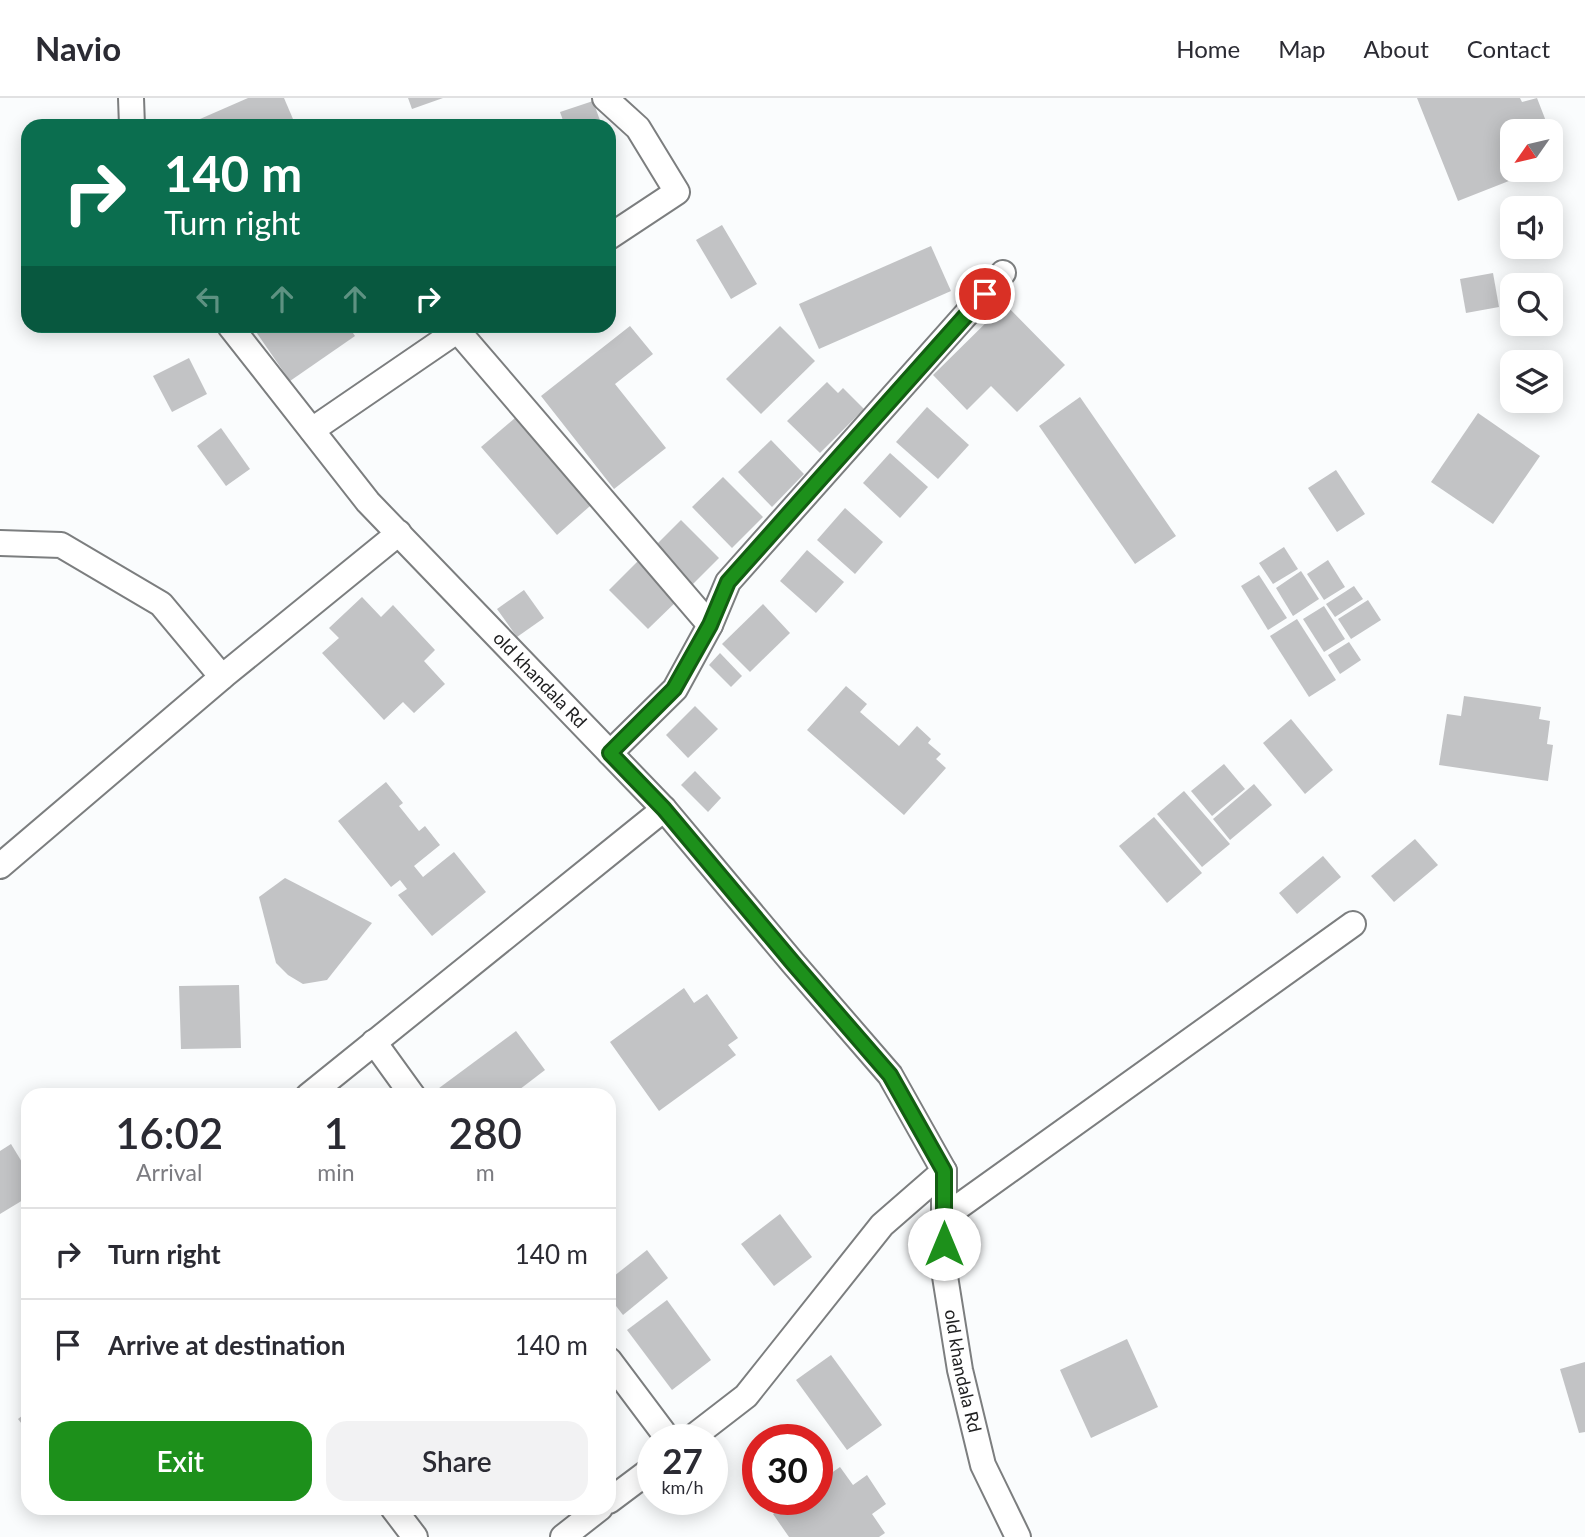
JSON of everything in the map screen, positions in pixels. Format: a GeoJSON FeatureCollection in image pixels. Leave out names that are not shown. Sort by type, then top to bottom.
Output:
{"type":"FeatureCollection","features":[{"type":"Feature","properties":{"kind":"street"},"geometry":{"type":"LineString","coordinates":[[605,98],[638,128],[677,192],[616,232]]}},
{"type":"Feature","properties":{"kind":"street"},"geometry":{"type":"LineString","coordinates":[[610,753],[674,689],[710,625],[728,582],[1003,273]]}},
{"type":"Feature","properties":{"kind":"street","name":"old khandala Rd"},"geometry":{"type":"LineString","coordinates":[[236,333],[368,502],[664,809],[890,1075],[944,1171],[944,1270],[960,1370],[983,1465],[1018,1537]]}},
{"type":"Feature","properties":{"kind":"street"},"geometry":{"type":"LineString","coordinates":[[312,430],[454,333]]}},
{"type":"Feature","properties":{"kind":"street"},"geometry":{"type":"LineString","coordinates":[[465,333],[710,625]]}},
{"type":"Feature","properties":{"kind":"street"},"geometry":{"type":"LineString","coordinates":[[0,866],[222,677],[399,533]]}},
{"type":"Feature","properties":{"kind":"street"},"geometry":{"type":"LineString","coordinates":[[0,543],[61,545],[161,604],[222,677]]}},
{"type":"Feature","properties":{"kind":"street"},"geometry":{"type":"LineString","coordinates":[[317,1088],[664,809]]}},
{"type":"Feature","properties":{"kind":"street"},"geometry":{"type":"LineString","coordinates":[[944,1217],[1353,923]]}},
{"type":"Feature","properties":{"kind":"street"},"geometry":{"type":"LineString","coordinates":[[374,1042],[407,1088]]}},
{"type":"Feature","properties":{"kind":"street"},"geometry":{"type":"LineString","coordinates":[[710,1424],[746,1396],[882,1225],[944,1171]]}},
{"type":"Feature","properties":{"kind":"street"},"geometry":{"type":"LineString","coordinates":[[616,1369],[657,1424]]}},
{"type":"Feature","properties":{"kind":"street"},"geometry":{"type":"LineString","coordinates":[[616,1497],[637,1480]]}},
{"type":"Feature","properties":{"kind":"street"},"geometry":{"type":"LineString","coordinates":[[398,1515],[415,1537]]}},
{"type":"Feature","properties":{"kind":"street"},"geometry":{"type":"LineString","coordinates":[[563,1537],[591,1515]]}},
{"type":"Feature","properties":{"kind":"building"},"geometry":{"type":"Polygon","coordinates":[[[248,98],[284,98],[293,119],[200,119],[248,98]]]}},
{"type":"Feature","properties":{"kind":"building"},"geometry":{"type":"Polygon","coordinates":[[[408,98],[443,98],[412,109],[408,98]]]}},
{"type":"Feature","properties":{"kind":"building"},"geometry":{"type":"Polygon","coordinates":[[[1417,98],[1520,98],[1522,102],[1537,98],[1545,119],[1500,119],[1500,182],[1506,182],[1458,201],[1417,98]]]}},
{"type":"Feature","properties":{"kind":"building"},"geometry":{"type":"Polygon","coordinates":[[[593,101],[599,119],[562,119],[560,112],[593,101]]]}},
{"type":"Feature","properties":{"kind":"building"},"geometry":{"type":"Polygon","coordinates":[[[722,225],[757,284],[731,299],[696,240],[722,225]]]}},
{"type":"Feature","properties":{"kind":"building"},"geometry":{"type":"Polygon","coordinates":[[[931,246],[951,291],[819,349],[799,304],[931,246]]]}},
{"type":"Feature","properties":{"kind":"building"},"geometry":{"type":"Polygon","coordinates":[[[1493,273],[1499,307],[1466,313],[1460,279],[1493,273]]]}},
{"type":"Feature","properties":{"kind":"building"},"geometry":{"type":"Polygon","coordinates":[[[1005,304],[1065,365],[1017,412],[991,386],[967,410],[933,375],[1005,304]]]}},
{"type":"Feature","properties":{"kind":"building"},"geometry":{"type":"Polygon","coordinates":[[[630,326],[653,354],[615,384],[666,448],[614,489],[541,396],[630,326]]]}},
{"type":"Feature","properties":{"kind":"building"},"geometry":{"type":"Polygon","coordinates":[[[780,326],[815,361],[761,414],[726,379],[780,326]]]}},
{"type":"Feature","properties":{"kind":"building"},"geometry":{"type":"Polygon","coordinates":[[[257,333],[353,333],[355,336],[290,381],[257,333]]]}},
{"type":"Feature","properties":{"kind":"building"},"geometry":{"type":"Polygon","coordinates":[[[189,358],[207,394],[172,412],[153,376],[189,358]]]}},
{"type":"Feature","properties":{"kind":"building"},"geometry":{"type":"Polygon","coordinates":[[[827,382],[838,393],[843,388],[864,409],[820,453],[787,421],[827,382]]]}},
{"type":"Feature","properties":{"kind":"building"},"geometry":{"type":"Polygon","coordinates":[[[1080,397],[1176,536],[1135,564],[1039,426],[1080,397]]]}},
{"type":"Feature","properties":{"kind":"building"},"geometry":{"type":"Polygon","coordinates":[[[927,407],[969,445],[938,479],[896,442],[927,407]]]}},
{"type":"Feature","properties":{"kind":"building"},"geometry":{"type":"Polygon","coordinates":[[[522,412],[598,499],[557,535],[481,447],[522,412]]]}},
{"type":"Feature","properties":{"kind":"building"},"geometry":{"type":"Polygon","coordinates":[[[1478,413],[1540,456],[1493,524],[1431,482],[1478,413]]]}},
{"type":"Feature","properties":{"kind":"building"},"geometry":{"type":"Polygon","coordinates":[[[221,428],[250,469],[226,486],[197,446],[221,428]]]}},
{"type":"Feature","properties":{"kind":"building"},"geometry":{"type":"Polygon","coordinates":[[[771,440],[804,474],[772,507],[738,472],[771,440]]]}},
{"type":"Feature","properties":{"kind":"building"},"geometry":{"type":"Polygon","coordinates":[[[890,453],[928,487],[900,518],[863,483],[890,453]]]}},
{"type":"Feature","properties":{"kind":"building"},"geometry":{"type":"Polygon","coordinates":[[[1336,470],[1365,514],[1337,532],[1308,488],[1336,470]]]}},
{"type":"Feature","properties":{"kind":"building"},"geometry":{"type":"Polygon","coordinates":[[[723,477],[763,517],[732,548],[692,507],[723,477]]]}},
{"type":"Feature","properties":{"kind":"building"},"geometry":{"type":"Polygon","coordinates":[[[845,508],[883,542],[855,574],[817,540],[845,508]]]}},
{"type":"Feature","properties":{"kind":"building"},"geometry":{"type":"Polygon","coordinates":[[[681,520],[719,558],[687,590],[650,551],[681,520]]]}},
{"type":"Feature","properties":{"kind":"building"},"geometry":{"type":"Polygon","coordinates":[[[1284,547],[1298,569],[1273,584],[1259,563],[1284,547]]]}},
{"type":"Feature","properties":{"kind":"building"},"geometry":{"type":"Polygon","coordinates":[[[807,550],[844,582],[816,613],[780,581],[807,550]]]}},
{"type":"Feature","properties":{"kind":"building"},"geometry":{"type":"Polygon","coordinates":[[[643,556],[682,596],[648,629],[609,590],[643,556]]]}},
{"type":"Feature","properties":{"kind":"building"},"geometry":{"type":"Polygon","coordinates":[[[1328,560],[1345,587],[1324,600],[1307,574],[1328,560]]]}},
{"type":"Feature","properties":{"kind":"building"},"geometry":{"type":"Polygon","coordinates":[[[1301,571],[1319,599],[1293,616],[1276,588],[1301,571]]]}},
{"type":"Feature","properties":{"kind":"building"},"geometry":{"type":"Polygon","coordinates":[[[1259,575],[1287,618],[1268,630],[1241,586],[1259,575]]]}},
{"type":"Feature","properties":{"kind":"building"},"geometry":{"type":"Polygon","coordinates":[[[1354,586],[1363,599],[1335,617],[1326,604],[1354,586]]]}},
{"type":"Feature","properties":{"kind":"building"},"geometry":{"type":"Polygon","coordinates":[[[524,590],[544,618],[517,637],[497,609],[524,590]]]}},
{"type":"Feature","properties":{"kind":"building"},"geometry":{"type":"Polygon","coordinates":[[[362,597],[381,617],[393,605],[435,650],[424,661],[445,684],[414,713],[403,702],[384,720],[322,653],[339,638],[329,628],[362,597]]]}},
{"type":"Feature","properties":{"kind":"building"},"geometry":{"type":"Polygon","coordinates":[[[1368,600],[1381,620],[1351,639],[1338,619],[1368,600]]]}},
{"type":"Feature","properties":{"kind":"building"},"geometry":{"type":"Polygon","coordinates":[[[763,604],[790,633],[750,672],[722,644],[763,604]]]}},
{"type":"Feature","properties":{"kind":"building"},"geometry":{"type":"Polygon","coordinates":[[[1324,606],[1345,639],[1324,652],[1303,619],[1324,606]]]}},
{"type":"Feature","properties":{"kind":"building"},"geometry":{"type":"Polygon","coordinates":[[[1297,619],[1336,680],[1309,697],[1270,636],[1297,619]]]}},
{"type":"Feature","properties":{"kind":"building"},"geometry":{"type":"Polygon","coordinates":[[[1349,642],[1361,660],[1340,674],[1328,655],[1349,642]]]}},
{"type":"Feature","properties":{"kind":"building"},"geometry":{"type":"Polygon","coordinates":[[[720,653],[742,676],[731,687],[709,665],[720,653]]]}},
{"type":"Feature","properties":{"kind":"building"},"geometry":{"type":"Polygon","coordinates":[[[846,686],[867,704],[860,712],[899,746],[917,726],[931,739],[928,743],[941,754],[936,759],[946,768],[904,815],[807,730],[846,686]]]}},
{"type":"Feature","properties":{"kind":"building"},"geometry":{"type":"Polygon","coordinates":[[[1464,696],[1541,707],[1539,719],[1550,721],[1547,744],[1553,745],[1548,781],[1439,765],[1447,714],[1461,716],[1464,696]]]}},
{"type":"Feature","properties":{"kind":"building"},"geometry":{"type":"Polygon","coordinates":[[[695,706],[718,729],[688,758],[666,735],[695,706]]]}},
{"type":"Feature","properties":{"kind":"building"},"geometry":{"type":"Polygon","coordinates":[[[1291,719],[1333,770],[1305,794],[1263,743],[1291,719]]]}},
{"type":"Feature","properties":{"kind":"building"},"geometry":{"type":"Polygon","coordinates":[[[1224,764],[1245,789],[1212,816],[1191,791],[1224,764]]]}},
{"type":"Feature","properties":{"kind":"building"},"geometry":{"type":"Polygon","coordinates":[[[695,771],[721,798],[708,812],[681,785],[695,771]]]}},
{"type":"Feature","properties":{"kind":"building"},"geometry":{"type":"Polygon","coordinates":[[[386,782],[403,803],[399,806],[419,831],[425,826],[440,845],[414,866],[423,877],[454,852],[486,892],[432,936],[398,895],[407,889],[400,880],[391,887],[338,821],[386,782]]]}},
{"type":"Feature","properties":{"kind":"building"},"geometry":{"type":"Polygon","coordinates":[[[1254,784],[1272,805],[1230,840],[1213,819],[1254,784]]]}},
{"type":"Feature","properties":{"kind":"building"},"geometry":{"type":"Polygon","coordinates":[[[1184,791],[1230,844],[1202,867],[1157,814],[1184,791]]]}},
{"type":"Feature","properties":{"kind":"building"},"geometry":{"type":"Polygon","coordinates":[[[1154,817],[1202,873],[1167,903],[1119,846],[1154,817]]]}},
{"type":"Feature","properties":{"kind":"building"},"geometry":{"type":"Polygon","coordinates":[[[1415,839],[1438,865],[1394,902],[1371,876],[1415,839]]]}},
{"type":"Feature","properties":{"kind":"building"},"geometry":{"type":"Polygon","coordinates":[[[1323,856],[1341,877],[1297,914],[1279,893],[1323,856]]]}},
{"type":"Feature","properties":{"kind":"building"},"geometry":{"type":"Polygon","coordinates":[[[285,878],[372,923],[327,980],[303,984],[288,975],[276,963],[259,897],[285,878]]]}},
{"type":"Feature","properties":{"kind":"building"},"geometry":{"type":"Polygon","coordinates":[[[239,985],[241,1048],[181,1049],[179,986],[239,985]]]}},
{"type":"Feature","properties":{"kind":"building"},"geometry":{"type":"Polygon","coordinates":[[[684,988],[694,1003],[707,994],[738,1038],[728,1045],[736,1055],[659,1111],[610,1042],[684,988]]]}},
{"type":"Feature","properties":{"kind":"building"},"geometry":{"type":"Polygon","coordinates":[[[516,1031],[545,1070],[521,1088],[439,1088],[516,1031]]]}},
{"type":"Feature","properties":{"kind":"building"},"geometry":{"type":"Polygon","coordinates":[[[11,1144],[21,1160],[21,1201],[0,1214],[0,1151],[11,1144]]]}},
{"type":"Feature","properties":{"kind":"building"},"geometry":{"type":"Polygon","coordinates":[[[780,1214],[812,1257],[774,1286],[741,1244],[780,1214]]]}},
{"type":"Feature","properties":{"kind":"building"},"geometry":{"type":"Polygon","coordinates":[[[647,1250],[668,1278],[623,1315],[616,1306],[616,1274],[647,1250]]]}},
{"type":"Feature","properties":{"kind":"building"},"geometry":{"type":"Polygon","coordinates":[[[667,1300],[711,1360],[672,1390],[627,1330],[667,1300]]]}},
{"type":"Feature","properties":{"kind":"building"},"geometry":{"type":"Polygon","coordinates":[[[1127,1339],[1158,1407],[1091,1438],[1060,1370],[1127,1339]]]}},
{"type":"Feature","properties":{"kind":"building"},"geometry":{"type":"Polygon","coordinates":[[[831,1355],[882,1425],[847,1450],[833,1431],[833,1424],[828,1424],[796,1380],[831,1355]]]}},
{"type":"Feature","properties":{"kind":"building"},"geometry":{"type":"Polygon","coordinates":[[[1585,1362],[1585,1432],[1579,1433],[1560,1369],[1585,1362]]]}},
{"type":"Feature","properties":{"kind":"building"},"geometry":{"type":"Polygon","coordinates":[[[840,1467],[853,1485],[867,1475],[886,1504],[872,1514],[885,1533],[879,1537],[789,1537],[774,1515],[833,1515],[833,1472],[840,1467]]]}},
{"type":"Feature","properties":{"kind":"route"},"geometry":{"type":"LineString","coordinates":[[944,1244],[944,1171],[890,1075],[664,809],[610,753],[674,689],[710,625],[728,582],[985,294]]}}]}
